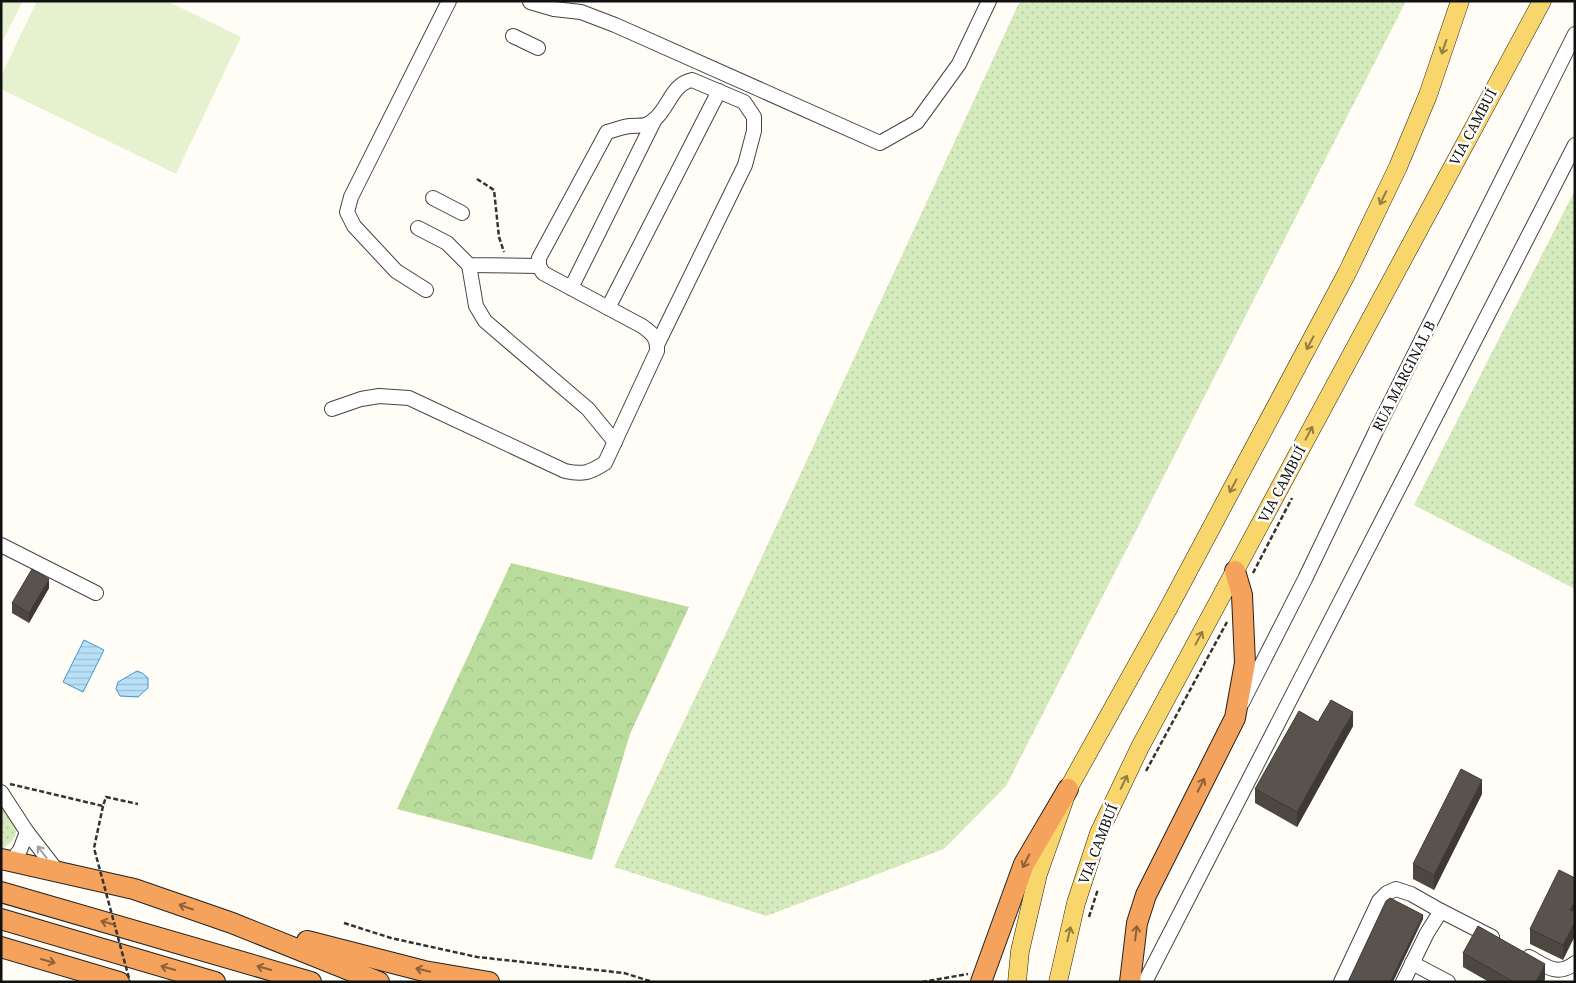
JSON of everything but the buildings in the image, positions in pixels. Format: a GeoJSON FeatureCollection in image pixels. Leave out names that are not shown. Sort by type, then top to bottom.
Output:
{"type":"FeatureCollection","features":[{"type":"Feature","properties":{"kind":"highway"},"geometry":{"type":"LineString","coordinates":[[1130,982],[1137,923],[1146,895],[1235,718],[1245,662],[1242,595],[1235,571]]}},
{"type":"Feature","properties":{"kind":"highway"},"geometry":{"type":"LineString","coordinates":[[982,977],[1024,864],[1068,789]]}},
{"type":"Feature","properties":{"kind":"highway"},"geometry":{"type":"LineString","coordinates":[[6,860],[134,889],[232,923],[379,982]]}},
{"type":"Feature","properties":{"kind":"highway"},"geometry":{"type":"LineString","coordinates":[[1,892],[311,982]]}},
{"type":"Feature","properties":{"kind":"highway"},"geometry":{"type":"LineString","coordinates":[[1,919],[215,982]]}},
{"type":"Feature","properties":{"kind":"highway"},"geometry":{"type":"LineString","coordinates":[[232,923],[424,971],[489,982]]}},
{"type":"Feature","properties":{"kind":"highway"},"geometry":{"type":"LineString","coordinates":[[1,947],[119,982]]}},
{"type":"Feature","properties":{"kind":"main road"},"geometry":{"type":"LineString","coordinates":[[1017,982],[1020,951],[1038,874],[1068,789],[1168,609],[1347,273],[1398,167],[1428,94],[1460,1]]}},
{"type":"Feature","properties":{"kind":"main road","name":"VIA CAMBUÍ"},"geometry":{"type":"LineString","coordinates":[[1058,982],[1076,903],[1099,833],[1140,747],[1428,208],[1542,1]]}},
{"type":"Feature","properties":{"kind":"street"},"geometry":{"type":"LineString","coordinates":[[426,290],[396,271],[354,226],[347,212],[351,197],[449,1]]}},
{"type":"Feature","properties":{"kind":"street"},"geometry":{"type":"LineString","coordinates":[[530,2],[554,9],[581,12],[615,25],[880,142],[917,122],[959,64],[989,1]]}},
{"type":"Feature","properties":{"kind":"street","name":"RUA MARGINAL B"},"geometry":{"type":"LineString","coordinates":[[1235,718],[1575,34]]}},
{"type":"Feature","properties":{"kind":"street"},"geometry":{"type":"LineString","coordinates":[[513,36],[538,48]]}},
{"type":"Feature","properties":{"kind":"street"},"geometry":{"type":"LineString","coordinates":[[332,409],[361,399],[379,396],[409,398],[565,471],[579,474],[592,471],[605,463],[657,351],[658,343],[745,165],[754,130],[754,117],[744,102],[692,80],[685,81],[678,87],[655,119],[571,288]]}},
{"type":"Feature","properties":{"kind":"street"},"geometry":{"type":"LineString","coordinates":[[608,308],[719,91]]}},
{"type":"Feature","properties":{"kind":"street"},"geometry":{"type":"LineString","coordinates":[[655,119],[643,127],[631,126],[607,132],[539,258],[539,266],[544,273],[650,331],[658,343]]}},
{"type":"Feature","properties":{"kind":"street"},"geometry":{"type":"LineString","coordinates":[[1145,982],[1575,145]]}},
{"type":"Feature","properties":{"kind":"street"},"geometry":{"type":"LineString","coordinates":[[433,198],[462,213]]}},
{"type":"Feature","properties":{"kind":"street"},"geometry":{"type":"LineString","coordinates":[[418,228],[447,243],[468,265],[476,306],[485,321],[588,409],[615,442]]}},
{"type":"Feature","properties":{"kind":"street"},"geometry":{"type":"LineString","coordinates":[[468,265],[539,266]]}},
{"type":"Feature","properties":{"kind":"street"},"geometry":{"type":"LineString","coordinates":[[1,545],[96,592]]}},
{"type":"Feature","properties":{"kind":"street"},"geometry":{"type":"LineString","coordinates":[[1,792],[27,832],[58,872]]}},
{"type":"Feature","properties":{"kind":"street"},"geometry":{"type":"LineString","coordinates":[[6,860],[20,850],[27,832]]}},
{"type":"Feature","properties":{"kind":"street"},"geometry":{"type":"LineString","coordinates":[[1341,982],[1379,901],[1387,893],[1396,889],[1411,894],[1503,943]]}},
{"type":"Feature","properties":{"kind":"street"},"geometry":{"type":"LineString","coordinates":[[1403,982],[1427,933],[1441,911]]}},
{"type":"Feature","properties":{"kind":"street"},"geometry":{"type":"LineString","coordinates":[[1520,952],[1553,970],[1565,970],[1575,963]]}},
{"type":"Feature","properties":{"kind":"street"},"geometry":{"type":"LineString","coordinates":[[1412,963],[1448,982]]}},
{"type":"Feature","properties":{"kind":"path"},"geometry":{"type":"LineString","coordinates":[[477,179],[494,190],[499,237],[508,266]]}},
{"type":"Feature","properties":{"kind":"path"},"geometry":{"type":"LineString","coordinates":[[1242,595],[1297,490]]}},
{"type":"Feature","properties":{"kind":"path"},"geometry":{"type":"LineString","coordinates":[[1144,777],[1228,621]]}},
{"type":"Feature","properties":{"kind":"path"},"geometry":{"type":"LineString","coordinates":[[1,782],[103,806]]}},
{"type":"Feature","properties":{"kind":"path"},"geometry":{"type":"LineString","coordinates":[[130,982],[94,848],[106,797],[138,804]]}},
{"type":"Feature","properties":{"kind":"path"},"geometry":{"type":"LineString","coordinates":[[1088,924],[1099,886]]}},
{"type":"Feature","properties":{"kind":"path"},"geometry":{"type":"LineString","coordinates":[[344,923],[392,938],[477,957],[624,973],[653,982]]}},
{"type":"Feature","properties":{"kind":"path"},"geometry":{"type":"LineString","coordinates":[[922,982],[931,979],[982,977]]}},
{"type":"Feature","properties":{"kind":"green space"},"geometry":{"type":"Polygon","coordinates":[[[1,1],[23,1],[1,44],[1,1]]]}},
{"type":"Feature","properties":{"kind":"green space"},"geometry":{"type":"Polygon","coordinates":[[[37,1],[167,1],[241,37],[176,174],[1,89],[1,76],[37,1]]]}},
{"type":"Feature","properties":{"kind":"green space"},"geometry":{"type":"Polygon","coordinates":[[[1020,1],[1406,1],[1006,786],[944,849],[766,916],[614,867],[740,604],[1020,1]]]}},
{"type":"Feature","properties":{"kind":"green space"},"geometry":{"type":"Polygon","coordinates":[[[1575,190],[1575,589],[1414,505],[1575,190]]]}},
{"type":"Feature","properties":{"kind":"green space"},"geometry":{"type":"Polygon","coordinates":[[[511,563],[689,607],[630,734],[592,860],[397,809],[511,563]]]}},
{"type":"Feature","properties":{"kind":"green space"},"geometry":{"type":"Polygon","coordinates":[[[1,807],[11,818],[16,828],[11,842],[4,848],[1,848],[1,807]]]}},
{"type":"Feature","properties":{"kind":"water"},"geometry":{"type":"Polygon","coordinates":[[[84,640],[104,650],[83,692],[63,682],[84,640]]]}},
{"type":"Feature","properties":{"kind":"water"},"geometry":{"type":"Polygon","coordinates":[[[137,671],[148,678],[148,688],[138,697],[120,696],[116,689],[118,682],[137,671]]]}}]}
